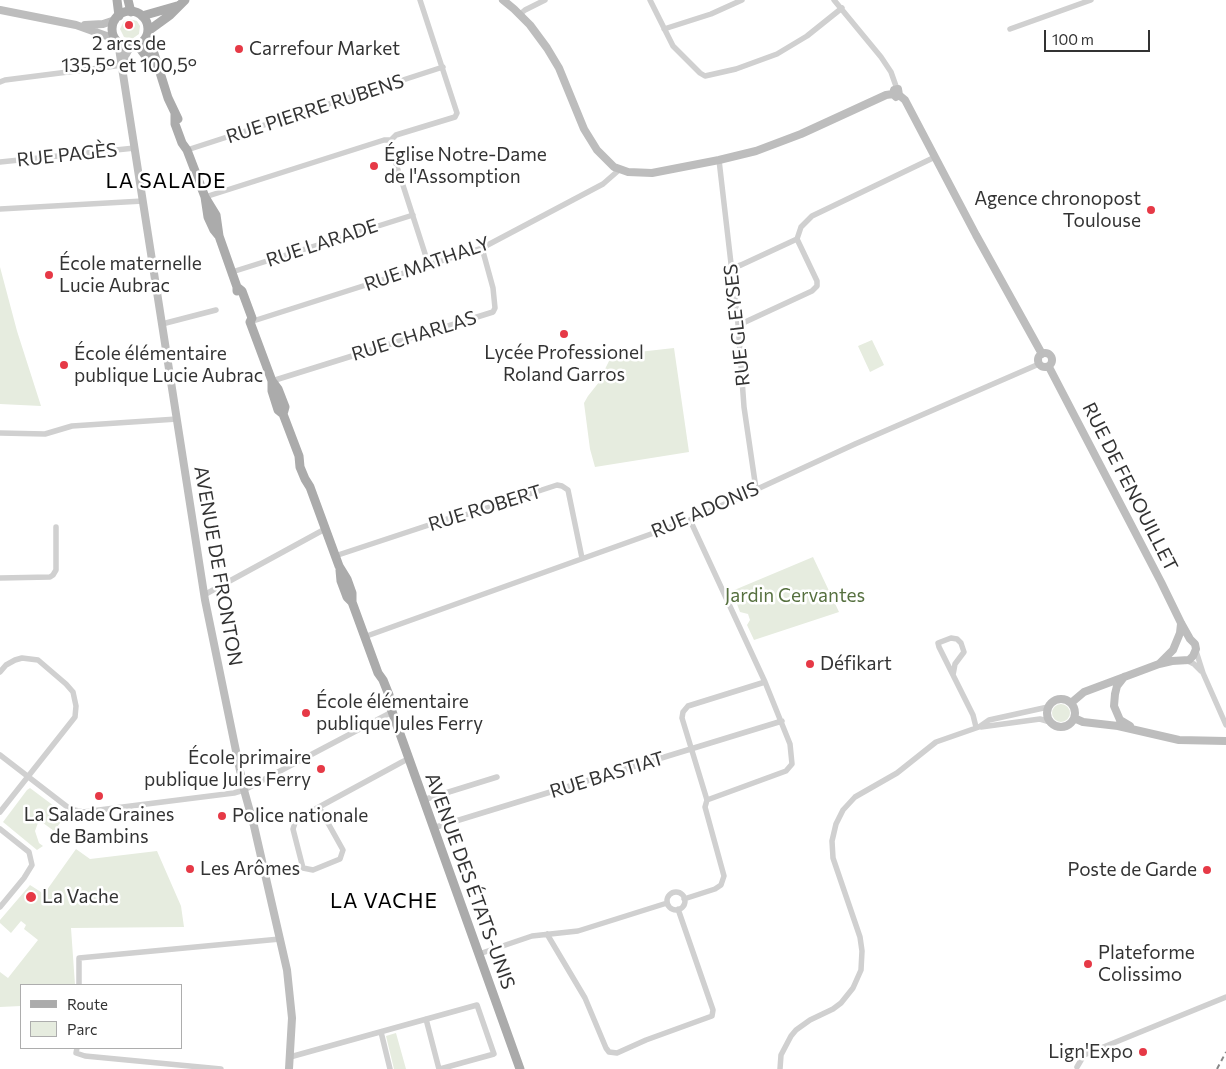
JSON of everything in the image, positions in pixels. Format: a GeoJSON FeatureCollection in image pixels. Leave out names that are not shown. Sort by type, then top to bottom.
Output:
{"type":"FeatureCollection","features":[{"type":"Feature","properties":{"kind":"main road"},"geometry":{"type":"LineString","coordinates":[[117,0],[117,18],[113,30],[117,40],[134,46],[181,3]]}},
{"type":"Feature","properties":{"kind":"main road"},"geometry":{"type":"LineString","coordinates":[[128,0],[131,12]]}},
{"type":"Feature","properties":{"kind":"main road"},"geometry":{"type":"LineString","coordinates":[[142,16],[181,3]]}},
{"type":"Feature","properties":{"kind":"main road"},"geometry":{"type":"LineString","coordinates":[[117,18],[131,12],[142,16],[147,23],[147,34]]}},
{"type":"Feature","properties":{"kind":"main road","name":"AVENUE DES ÉTATS-UNIS"},"geometry":{"type":"LineString","coordinates":[[147,34],[175,114],[175,124],[205,197],[208,217],[219,236],[238,287],[237,293],[272,381],[272,391],[278,410],[283,414],[299,456],[300,468],[310,487],[335,556],[340,570],[341,582],[347,597],[352,602],[378,673],[377,681],[383,697],[390,708],[520,1069]]}},
{"type":"Feature","properties":{"kind":"main road","name":"AVENUE DES ÉTATS-UNIS"},"geometry":{"type":"LineString","coordinates":[[134,46],[152,62],[161,78]]}},
{"type":"Feature","properties":{"kind":"street"},"geometry":{"type":"LineString","coordinates":[[205,197],[384,140],[390,140],[396,135],[455,117],[457,113],[420,0]]}},
{"type":"Feature","properties":{"kind":"street"},"geometry":{"type":"LineString","coordinates":[[503,0],[540,38],[559,68],[584,129],[597,150],[619,170],[652,173],[719,160],[776,144],[854,109],[896,93]]}},
{"type":"Feature","properties":{"kind":"street"},"geometry":{"type":"LineString","coordinates":[[519,15],[545,0]]}},
{"type":"Feature","properties":{"kind":"street"},"geometry":{"type":"LineString","coordinates":[[650,0],[672,46],[705,76],[715,75],[777,54],[807,36],[842,8]]}},
{"type":"Feature","properties":{"kind":"street"},"geometry":{"type":"LineString","coordinates":[[664,30],[711,14],[742,0]]}},
{"type":"Feature","properties":{"kind":"street"},"geometry":{"type":"LineString","coordinates":[[834,0],[891,72],[896,93],[905,100],[1042,354]]}},
{"type":"Feature","properties":{"kind":"street"},"geometry":{"type":"LineString","coordinates":[[1010,29],[1091,0]]}},
{"type":"Feature","properties":{"kind":"street"},"geometry":{"type":"LineString","coordinates":[[0,10],[76,24],[103,24],[117,18]]}},
{"type":"Feature","properties":{"kind":"street"},"geometry":{"type":"LineString","coordinates":[[76,24],[117,40]]}},
{"type":"Feature","properties":{"kind":"street","name":"AVENUE DE FRONTON"},"geometry":{"type":"LineString","coordinates":[[117,40],[204,595],[244,790],[287,970],[292,1018],[289,1069]]}},
{"type":"Feature","properties":{"kind":"street"},"geometry":{"type":"LineString","coordinates":[[0,82],[122,65],[125,56],[134,46]]}},
{"type":"Feature","properties":{"kind":"street","name":"RUE PIERRE RUBENS"},"geometry":{"type":"LineString","coordinates":[[187,150],[443,67]]}},
{"type":"Feature","properties":{"kind":"street"},"geometry":{"type":"LineString","coordinates":[[390,140],[429,266]]}},
{"type":"Feature","properties":{"kind":"street","name":"RUE PAGÈS"},"geometry":{"type":"LineString","coordinates":[[0,162],[135,148]]}},
{"type":"Feature","properties":{"kind":"street"},"geometry":{"type":"LineString","coordinates":[[731,268],[797,239],[801,228],[812,216],[935,157]]}},
{"type":"Feature","properties":{"kind":"street","name":"RUE GLEYSES"},"geometry":{"type":"LineString","coordinates":[[719,160],[738,324],[744,407],[756,489]]}},
{"type":"Feature","properties":{"kind":"street","name":"RUE MATHALY"},"geometry":{"type":"LineString","coordinates":[[250,322],[482,248],[603,184],[619,170]]}},
{"type":"Feature","properties":{"kind":"street"},"geometry":{"type":"LineString","coordinates":[[0,209],[143,201]]}},
{"type":"Feature","properties":{"kind":"street","name":"RUE LARADE"},"geometry":{"type":"LineString","coordinates":[[232,272],[413,215]]}},
{"type":"Feature","properties":{"kind":"street"},"geometry":{"type":"LineString","coordinates":[[738,324],[743,324],[804,295],[817,286],[817,281],[797,239]]}},
{"type":"Feature","properties":{"kind":"street","name":"RUE CHARLAS"},"geometry":{"type":"LineString","coordinates":[[272,381],[493,312],[495,308],[493,288],[482,248]]}},
{"type":"Feature","properties":{"kind":"street"},"geometry":{"type":"LineString","coordinates":[[162,324],[216,310]]}},
{"type":"Feature","properties":{"kind":"street"},"geometry":{"type":"LineString","coordinates":[[1048,353],[1051,356],[1053,362],[1048,367],[1043,367],[1039,364],[1038,358],[1042,354],[1048,353]]}},
{"type":"Feature","properties":{"kind":"street","name":"RUE ADONIS"},"geometry":{"type":"LineString","coordinates":[[364,636],[690,520],[1039,364]]}},
{"type":"Feature","properties":{"kind":"street","name":"RUE DE FENOUILLET"},"geometry":{"type":"LineString","coordinates":[[1048,367],[1181,623],[1194,644],[1203,673],[1226,725]]}},
{"type":"Feature","properties":{"kind":"street"},"geometry":{"type":"LineString","coordinates":[[0,433],[45,434],[72,426],[177,419]]}},
{"type":"Feature","properties":{"kind":"street","name":"RUE ROBERT"},"geometry":{"type":"LineString","coordinates":[[335,556],[557,485],[568,490],[582,558]]}},
{"type":"Feature","properties":{"kind":"street"},"geometry":{"type":"LineString","coordinates":[[690,520],[782,722],[790,744],[792,764],[786,771],[707,800]]}},
{"type":"Feature","properties":{"kind":"street"},"geometry":{"type":"LineString","coordinates":[[0,578],[53,576],[56,570],[56,527]]}},
{"type":"Feature","properties":{"kind":"street"},"geometry":{"type":"LineString","coordinates":[[204,595],[325,529]]}},
{"type":"Feature","properties":{"kind":"street"},"geometry":{"type":"LineString","coordinates":[[1158,664],[1173,650],[1180,633],[1181,623]]}},
{"type":"Feature","properties":{"kind":"street"},"geometry":{"type":"LineString","coordinates":[[953,675],[955,664],[964,652],[961,643],[957,639],[951,638],[938,643],[953,675],[973,715],[978,727]]}},
{"type":"Feature","properties":{"kind":"street"},"geometry":{"type":"LineString","coordinates":[[1177,641],[1182,639],[1190,640]]}},
{"type":"Feature","properties":{"kind":"street","name":"RUE DE FENOUILLET"},"geometry":{"type":"LineString","coordinates":[[1173,650],[1175,655],[1194,664],[1203,673]]}},
{"type":"Feature","properties":{"kind":"street"},"geometry":{"type":"LineString","coordinates":[[1071,703],[1084,692],[1158,664],[1191,658],[1196,651]]}},
{"type":"Feature","properties":{"kind":"street"},"geometry":{"type":"LineString","coordinates":[[0,672],[6,664],[15,660],[22,658],[38,660],[73,692],[76,706],[75,717],[0,812]]}},
{"type":"Feature","properties":{"kind":"street"},"geometry":{"type":"LineString","coordinates":[[1124,677],[1114,694],[1116,714],[1120,720],[1143,732]]}},
{"type":"Feature","properties":{"kind":"street"},"geometry":{"type":"LineString","coordinates":[[684,898],[715,889],[721,885],[724,876],[705,807],[707,800],[682,718],[683,712],[688,706],[765,682]]}},
{"type":"Feature","properties":{"kind":"street"},"geometry":{"type":"LineString","coordinates":[[780,1069],[782,1055],[791,1036],[810,1020],[841,1003],[856,983],[860,970],[862,951],[860,937],[833,858],[832,840],[836,824],[843,810],[855,797],[897,773],[936,742],[978,727],[1040,719],[1057,726],[1064,726],[1069,724],[1074,718],[1075,710],[1071,703],[1060,699],[1052,702],[1048,707],[1050,722]]}},
{"type":"Feature","properties":{"kind":"street"},"geometry":{"type":"LineString","coordinates":[[978,727],[989,720],[1048,707]]}},
{"type":"Feature","properties":{"kind":"street"},"geometry":{"type":"LineString","coordinates":[[0,755],[70,809],[83,812],[234,793],[244,790],[390,708]]}},
{"type":"Feature","properties":{"kind":"street"},"geometry":{"type":"LineString","coordinates":[[1074,718],[1083,722],[1118,726],[1179,740],[1226,741]]}},
{"type":"Feature","properties":{"kind":"street","name":"RUE BASTIAT"},"geometry":{"type":"LineString","coordinates":[[433,828],[782,722]]}},
{"type":"Feature","properties":{"kind":"street"},"geometry":{"type":"LineString","coordinates":[[319,807],[343,850],[340,859],[313,870],[303,868],[293,829],[296,820],[319,807],[408,759]]}},
{"type":"Feature","properties":{"kind":"street"},"geometry":{"type":"LineString","coordinates":[[423,800],[497,777]]}},
{"type":"Feature","properties":{"kind":"street"},"geometry":{"type":"LineString","coordinates":[[0,829],[29,852],[32,865],[24,878],[0,907]]}},
{"type":"Feature","properties":{"kind":"street"},"geometry":{"type":"LineString","coordinates":[[674,892],[681,894],[684,898],[684,904],[678,909],[673,909],[667,903],[668,898],[674,892]]}},
{"type":"Feature","properties":{"kind":"street"},"geometry":{"type":"LineString","coordinates":[[479,954],[532,936],[578,931],[667,903]]}},
{"type":"Feature","properties":{"kind":"street"},"geometry":{"type":"LineString","coordinates":[[547,934],[585,998],[606,1048],[609,1052],[617,1053],[646,1040],[712,1016],[713,1010],[678,909]]}},
{"type":"Feature","properties":{"kind":"street"},"geometry":{"type":"LineString","coordinates":[[79,984],[79,958],[280,939]]}},
{"type":"Feature","properties":{"kind":"street"},"geometry":{"type":"LineString","coordinates":[[1078,1067],[1084,1055],[1226,997]]}},
{"type":"Feature","properties":{"kind":"street"},"geometry":{"type":"LineString","coordinates":[[290,1057],[381,1032],[426,1019],[477,1005],[494,1054],[440,1069],[426,1019]]}},
{"type":"Feature","properties":{"kind":"street"},"geometry":{"type":"LineString","coordinates":[[381,1032],[390,1069]]}},
{"type":"Feature","properties":{"kind":"street"},"geometry":{"type":"LineString","coordinates":[[77,1051],[85,1056],[222,1069]]}},
{"type":"Feature","properties":{"kind":"green space"},"geometry":{"type":"Polygon","coordinates":[[[129,19],[137,21],[140,26],[139,34],[132,39],[124,37],[120,29],[124,21],[129,19]]]}},
{"type":"Feature","properties":{"kind":"green space"},"geometry":{"type":"Polygon","coordinates":[[[0,267],[17,331],[41,406],[0,404],[0,267]]]}},
{"type":"Feature","properties":{"kind":"green space"},"geometry":{"type":"Polygon","coordinates":[[[872,340],[884,365],[870,372],[858,346],[872,340]]]}},
{"type":"Feature","properties":{"kind":"green space"},"geometry":{"type":"Polygon","coordinates":[[[674,348],[689,452],[595,467],[590,449],[584,403],[607,372],[605,369],[612,355],[674,348]]]}},
{"type":"Feature","properties":{"kind":"green space","name":"Jardin Cervantes"},"geometry":{"type":"Polygon","coordinates":[[[813,557],[839,612],[754,640],[747,625],[750,620],[748,614],[740,612],[732,591],[813,557]]]}},
{"type":"Feature","properties":{"kind":"green space"},"geometry":{"type":"Polygon","coordinates":[[[1057,704],[1065,704],[1070,709],[1068,720],[1057,722],[1052,717],[1052,709],[1057,704]]]}},
{"type":"Feature","properties":{"kind":"green space"},"geometry":{"type":"Polygon","coordinates":[[[30,788],[66,815],[54,831],[39,820],[35,831],[39,843],[43,846],[37,850],[3,822],[30,788]]]}},
{"type":"Feature","properties":{"kind":"green space"},"geometry":{"type":"Polygon","coordinates":[[[76,849],[90,859],[157,851],[181,906],[184,927],[71,928],[75,984],[20,984],[20,1006],[0,1007],[0,972],[8,978],[38,940],[24,929],[26,925],[21,921],[11,933],[0,923],[0,920],[30,885],[44,894],[76,849]]]}},
{"type":"Feature","properties":{"kind":"green space"},"geometry":{"type":"Polygon","coordinates":[[[396,1033],[406,1069],[394,1069],[386,1036],[396,1033]]]}},
{"type":"Feature","properties":{"kind":"railway"},"geometry":{"type":"LineString","coordinates":[[1217,1069],[1226,1052]]}},
{"type":"Feature","properties":{"kind":"place","name":"2 arcs de 135,5° et 100,5°"},"geometry":{"type":"Point","coordinates":[129,25]}},
{"type":"Feature","properties":{"kind":"place","name":"Carrefour Market"},"geometry":{"type":"Point","coordinates":[239,49]}},
{"type":"Feature","properties":{"kind":"place","name":"Église Notre-Dame de l'Assomption"},"geometry":{"type":"Point","coordinates":[374,166]}},
{"type":"Feature","properties":{"kind":"place","name":"Agence chronopost Toulouse"},"geometry":{"type":"Point","coordinates":[1151,210]}},
{"type":"Feature","properties":{"kind":"place","name":"École maternelle Lucie Aubrac"},"geometry":{"type":"Point","coordinates":[49,275]}},
{"type":"Feature","properties":{"kind":"place","name":"Lycée Professionel Roland Garros"},"geometry":{"type":"Point","coordinates":[564,334]}},
{"type":"Feature","properties":{"kind":"place","name":"École élémentaire publique Lucie Aubrac"},"geometry":{"type":"Point","coordinates":[64,365]}},
{"type":"Feature","properties":{"kind":"place","name":"Défikart"},"geometry":{"type":"Point","coordinates":[810,664]}},
{"type":"Feature","properties":{"kind":"place","name":"École élémentaire publique Jules Ferry"},"geometry":{"type":"Point","coordinates":[306,713]}},
{"type":"Feature","properties":{"kind":"place","name":"École primaire publique Jules Ferry"},"geometry":{"type":"Point","coordinates":[321,769]}},
{"type":"Feature","properties":{"kind":"place","name":"La Salade Graines de Bambins"},"geometry":{"type":"Point","coordinates":[99,796]}},
{"type":"Feature","properties":{"kind":"place","name":"Police nationale"},"geometry":{"type":"Point","coordinates":[222,816]}},
{"type":"Feature","properties":{"kind":"place","name":"Les Arômes"},"geometry":{"type":"Point","coordinates":[190,869]}},
{"type":"Feature","properties":{"kind":"place","name":"Poste de Garde"},"geometry":{"type":"Point","coordinates":[1207,870]}},
{"type":"Feature","properties":{"kind":"place","name":"La Vache"},"geometry":{"type":"Point","coordinates":[31,897]}},
{"type":"Feature","properties":{"kind":"place","name":"Plateforme Colissimo"},"geometry":{"type":"Point","coordinates":[1088,964]}},
{"type":"Feature","properties":{"kind":"place","name":"Lign'Expo"},"geometry":{"type":"Point","coordinates":[1143,1052]}},
{"type":"Feature","properties":{"kind":"district","name":"LA SALADE"},"geometry":{"type":"Point","coordinates":[166,181]}},
{"type":"Feature","properties":{"kind":"district","name":"LA VACHE"},"geometry":{"type":"Point","coordinates":[384,901]}}]}
